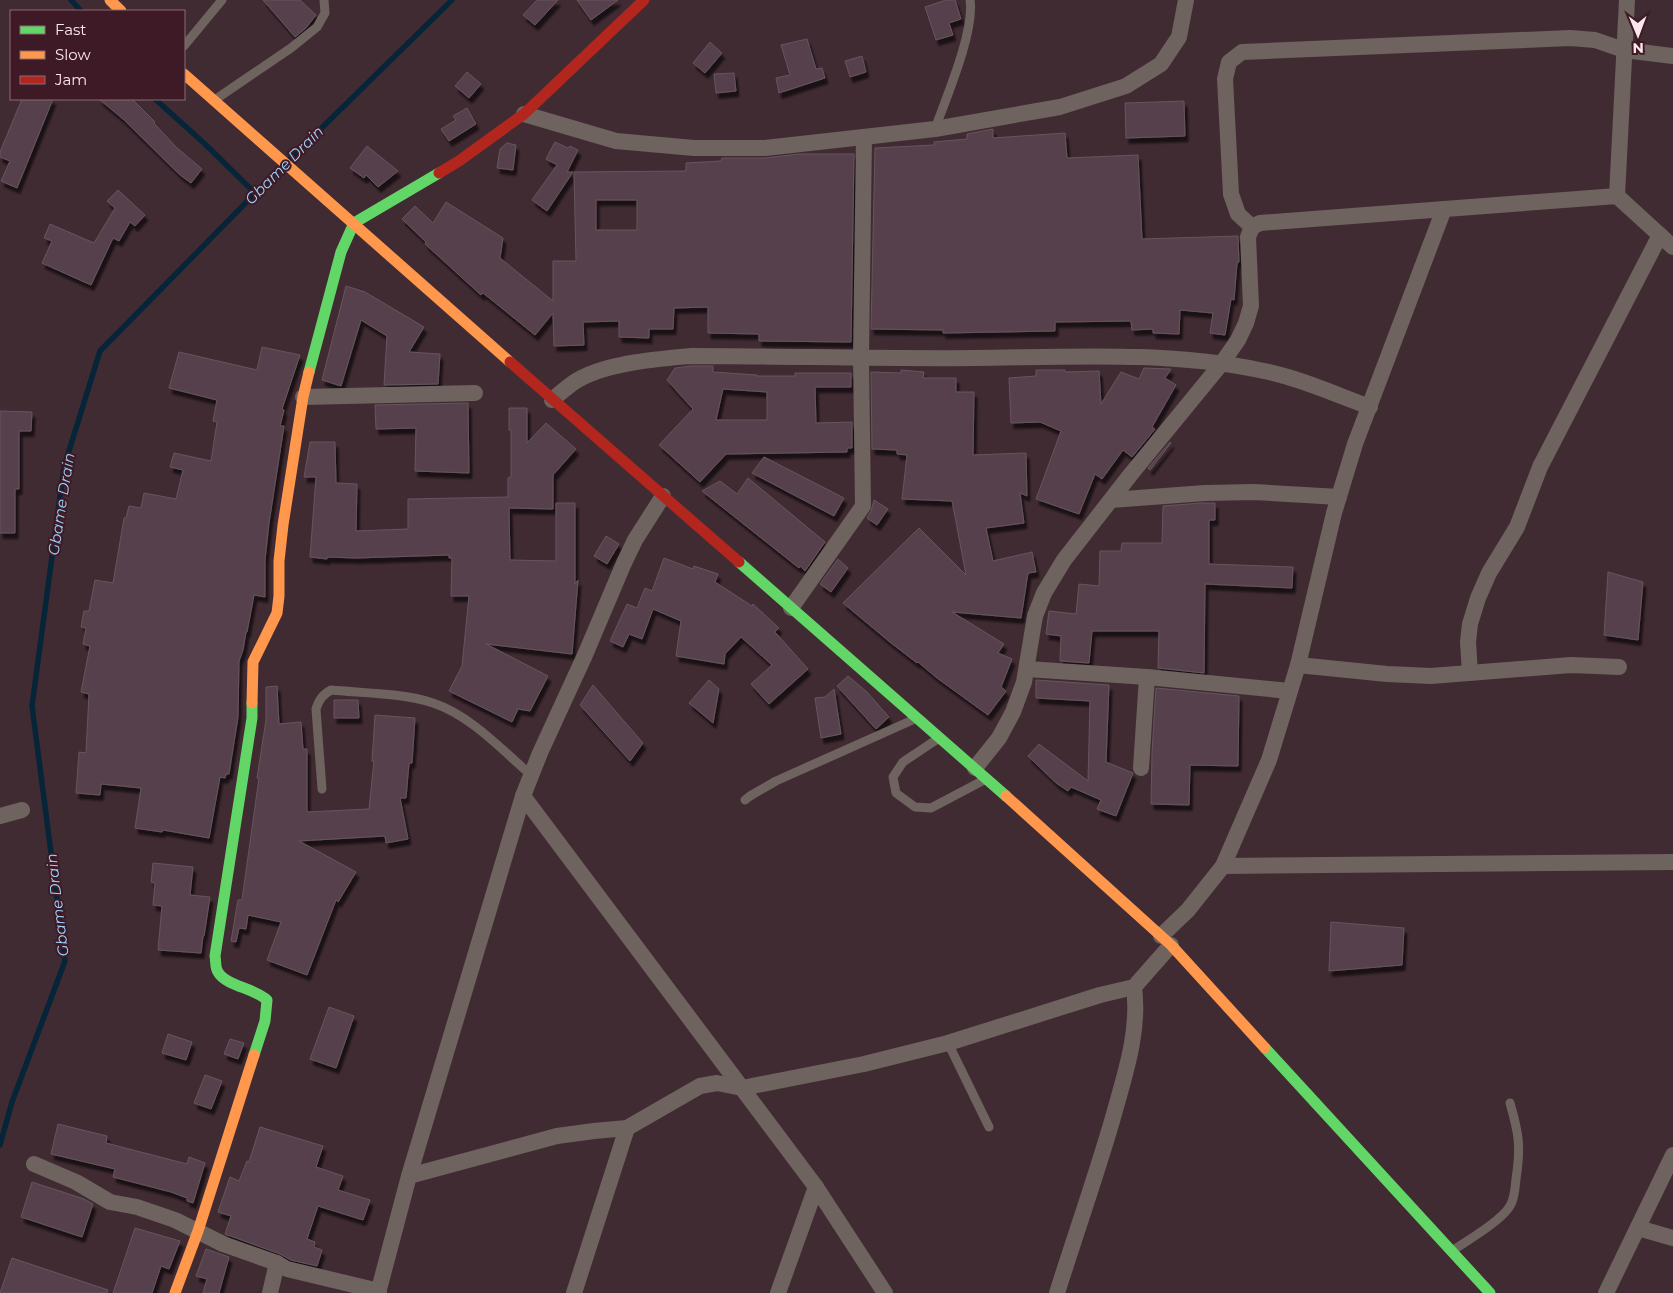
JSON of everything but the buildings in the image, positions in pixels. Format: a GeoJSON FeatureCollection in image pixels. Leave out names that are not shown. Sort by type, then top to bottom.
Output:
{"type":"FeatureCollection","features":[{"type":"Feature","properties":{"kind":"main road"},"geometry":{"type":"LineString","coordinates":[[110,0],[120,10]]}},
{"type":"Feature","properties":{"kind":"main road"},"geometry":{"type":"LineString","coordinates":[[175,1293],[198,1231],[266,1021],[267,1000],[262,993],[226,980],[217,971],[215,956],[252,718],[253,662],[276,613],[280,596],[283,525],[303,397],[341,252],[354,223],[459,161],[524,114],[644,0]]}},
{"type":"Feature","properties":{"kind":"main road"},"geometry":{"type":"LineString","coordinates":[[185,75],[552,400],[981,773],[1166,941],[1490,1293]]}},
{"type":"Feature","properties":{"kind":"street"},"geometry":{"type":"LineString","coordinates":[[524,114],[616,141],[694,148],[765,148],[935,129],[1060,107],[1126,86],[1161,64],[1178,37],[1186,0]]}},
{"type":"Feature","properties":{"kind":"street"},"geometry":{"type":"LineString","coordinates":[[1617,196],[1627,0]]}},
{"type":"Feature","properties":{"kind":"street"},"geometry":{"type":"LineString","coordinates":[[1252,228],[1238,214],[1232,194],[1225,79],[1228,62],[1242,52],[1570,38],[1595,40],[1624,50],[1673,56]]}},
{"type":"Feature","properties":{"kind":"street"},"geometry":{"type":"LineString","coordinates":[[792,608],[863,506],[861,357],[864,136]]}},
{"type":"Feature","properties":{"kind":"street"},"geometry":{"type":"LineString","coordinates":[[981,773],[1013,712],[1027,669],[1035,616],[1044,593],[1064,560],[1222,363],[1242,332],[1251,306],[1248,237],[1252,228],[1260,222],[1617,196],[1673,247]]}},
{"type":"Feature","properties":{"kind":"street"},"geometry":{"type":"LineString","coordinates":[[410,1176],[557,1136],[627,1128],[700,1086],[717,1082],[742,1088],[864,1064],[948,1043],[1100,995],[1134,987],[1188,910],[1223,866],[1269,760],[1298,666],[1339,497],[1355,444],[1444,209]]}},
{"type":"Feature","properties":{"kind":"street"},"geometry":{"type":"LineString","coordinates":[[1470,673],[1468,642],[1470,624],[1478,598],[1489,573],[1517,527],[1540,467],[1660,235]]}},
{"type":"Feature","properties":{"kind":"street"},"geometry":{"type":"LineString","coordinates":[[552,400],[574,382],[608,368],[691,356],[975,358],[1065,356],[1222,363],[1261,370],[1288,378],[1370,407]]}},
{"type":"Feature","properties":{"kind":"street"},"geometry":{"type":"LineString","coordinates":[[303,397],[475,393]]}},
{"type":"Feature","properties":{"kind":"street"},"geometry":{"type":"LineString","coordinates":[[1111,500],[1254,492],[1339,497]]}},
{"type":"Feature","properties":{"kind":"street"},"geometry":{"type":"LineString","coordinates":[[34,1164],[76,1182],[110,1202],[137,1207],[175,1220],[223,1244],[277,1263],[287,1269],[378,1292],[410,1176],[523,796],[624,563],[635,540],[663,496]]}},
{"type":"Feature","properties":{"kind":"street"},"geometry":{"type":"LineString","coordinates":[[1298,666],[1422,676],[1521,668],[1619,667]]}},
{"type":"Feature","properties":{"kind":"street"},"geometry":{"type":"LineString","coordinates":[[1027,669],[1147,677],[1289,691]]}},
{"type":"Feature","properties":{"kind":"street"},"geometry":{"type":"LineString","coordinates":[[1141,768],[1147,677]]}},
{"type":"Feature","properties":{"kind":"street"},"geometry":{"type":"LineString","coordinates":[[523,796],[816,1187],[885,1293]]}},
{"type":"Feature","properties":{"kind":"street"},"geometry":{"type":"LineString","coordinates":[[0,816],[22,810]]}},
{"type":"Feature","properties":{"kind":"street"},"geometry":{"type":"LineString","coordinates":[[1223,866],[1673,862]]}},
{"type":"Feature","properties":{"kind":"street"},"geometry":{"type":"LineString","coordinates":[[1058,1293],[1128,1066],[1137,1008],[1134,987]]}},
{"type":"Feature","properties":{"kind":"street"},"geometry":{"type":"LineString","coordinates":[[574,1293],[627,1128]]}},
{"type":"Feature","properties":{"kind":"street"},"geometry":{"type":"LineString","coordinates":[[1606,1293],[1673,1155]]}},
{"type":"Feature","properties":{"kind":"street"},"geometry":{"type":"LineString","coordinates":[[778,1293],[816,1187]]}},
{"type":"Feature","properties":{"kind":"street"},"geometry":{"type":"LineString","coordinates":[[1638,1228],[1673,1238]]}},
{"type":"Feature","properties":{"kind":"street"},"geometry":{"type":"LineString","coordinates":[[270,1293],[277,1263]]}},
{"type":"Feature","properties":{"kind":"lane"},"geometry":{"type":"LineString","coordinates":[[185,45],[222,0]]}},
{"type":"Feature","properties":{"kind":"lane"},"geometry":{"type":"LineString","coordinates":[[213,101],[291,48],[316,27],[325,13],[324,0]]}},
{"type":"Feature","properties":{"kind":"lane"},"geometry":{"type":"LineString","coordinates":[[935,129],[966,39],[972,9],[970,0]]}},
{"type":"Feature","properties":{"kind":"lane"},"geometry":{"type":"LineString","coordinates":[[322,789],[316,709],[319,700],[331,690],[417,699],[434,704],[468,721],[531,775]]}},
{"type":"Feature","properties":{"kind":"lane"},"geometry":{"type":"LineString","coordinates":[[745,800],[776,781],[917,718]]}},
{"type":"Feature","properties":{"kind":"lane"},"geometry":{"type":"LineString","coordinates":[[940,738],[903,762],[893,777],[896,793],[914,808],[931,808],[981,773]]}},
{"type":"Feature","properties":{"kind":"lane"},"geometry":{"type":"LineString","coordinates":[[948,1043],[989,1127]]}},
{"type":"Feature","properties":{"kind":"lane"},"geometry":{"type":"LineString","coordinates":[[1452,1252],[1498,1218],[1510,1206],[1515,1191],[1520,1153],[1518,1129],[1510,1103]]}},
{"type":"Feature","properties":{"kind":"waterway"},"geometry":{"type":"LineString","coordinates":[[71,0],[80,10]]}},
{"type":"Feature","properties":{"kind":"waterway","name":"Gbame Drain"},"geometry":{"type":"LineString","coordinates":[[290,159],[452,0]]}},
{"type":"Feature","properties":{"kind":"waterway"},"geometry":{"type":"LineString","coordinates":[[156,100],[255,193]]}},
{"type":"Feature","properties":{"kind":"waterway","name":"Gbame Drain"},"geometry":{"type":"LineString","coordinates":[[0,1145],[12,1102],[65,961],[32,706],[64,467],[100,351],[281,167]]}},
{"type":"Feature","properties":{"kind":"traffic: fast"},"geometry":{"type":"LineString","coordinates":[[309,372],[341,252],[354,223],[439,173]]}},
{"type":"Feature","properties":{"kind":"traffic: fast"},"geometry":{"type":"LineString","coordinates":[[739,562],[1006,796]]}},
{"type":"Feature","properties":{"kind":"traffic: fast"},"geometry":{"type":"LineString","coordinates":[[252,703],[252,718],[215,956],[216,969],[222,977],[267,1000],[265,1021],[254,1055]]}},
{"type":"Feature","properties":{"kind":"traffic: fast"},"geometry":{"type":"LineString","coordinates":[[1265,1048],[1490,1293]]}},
{"type":"Feature","properties":{"kind":"traffic: slow"},"geometry":{"type":"LineString","coordinates":[[110,0],[120,10]]}},
{"type":"Feature","properties":{"kind":"traffic: slow"},"geometry":{"type":"LineString","coordinates":[[185,75],[510,362]]}},
{"type":"Feature","properties":{"kind":"traffic: slow"},"geometry":{"type":"LineString","coordinates":[[252,703],[253,662],[277,613],[279,561],[283,525],[303,397],[309,372]]}},
{"type":"Feature","properties":{"kind":"traffic: slow"},"geometry":{"type":"LineString","coordinates":[[1006,796],[1171,945],[1265,1048]]}},
{"type":"Feature","properties":{"kind":"traffic: slow"},"geometry":{"type":"LineString","coordinates":[[175,1293],[198,1231],[254,1055]]}},
{"type":"Feature","properties":{"kind":"traffic: jam"},"geometry":{"type":"LineString","coordinates":[[439,173],[459,161],[524,114],[644,0]]}},
{"type":"Feature","properties":{"kind":"traffic: jam"},"geometry":{"type":"LineString","coordinates":[[510,362],[739,562]]}}]}
